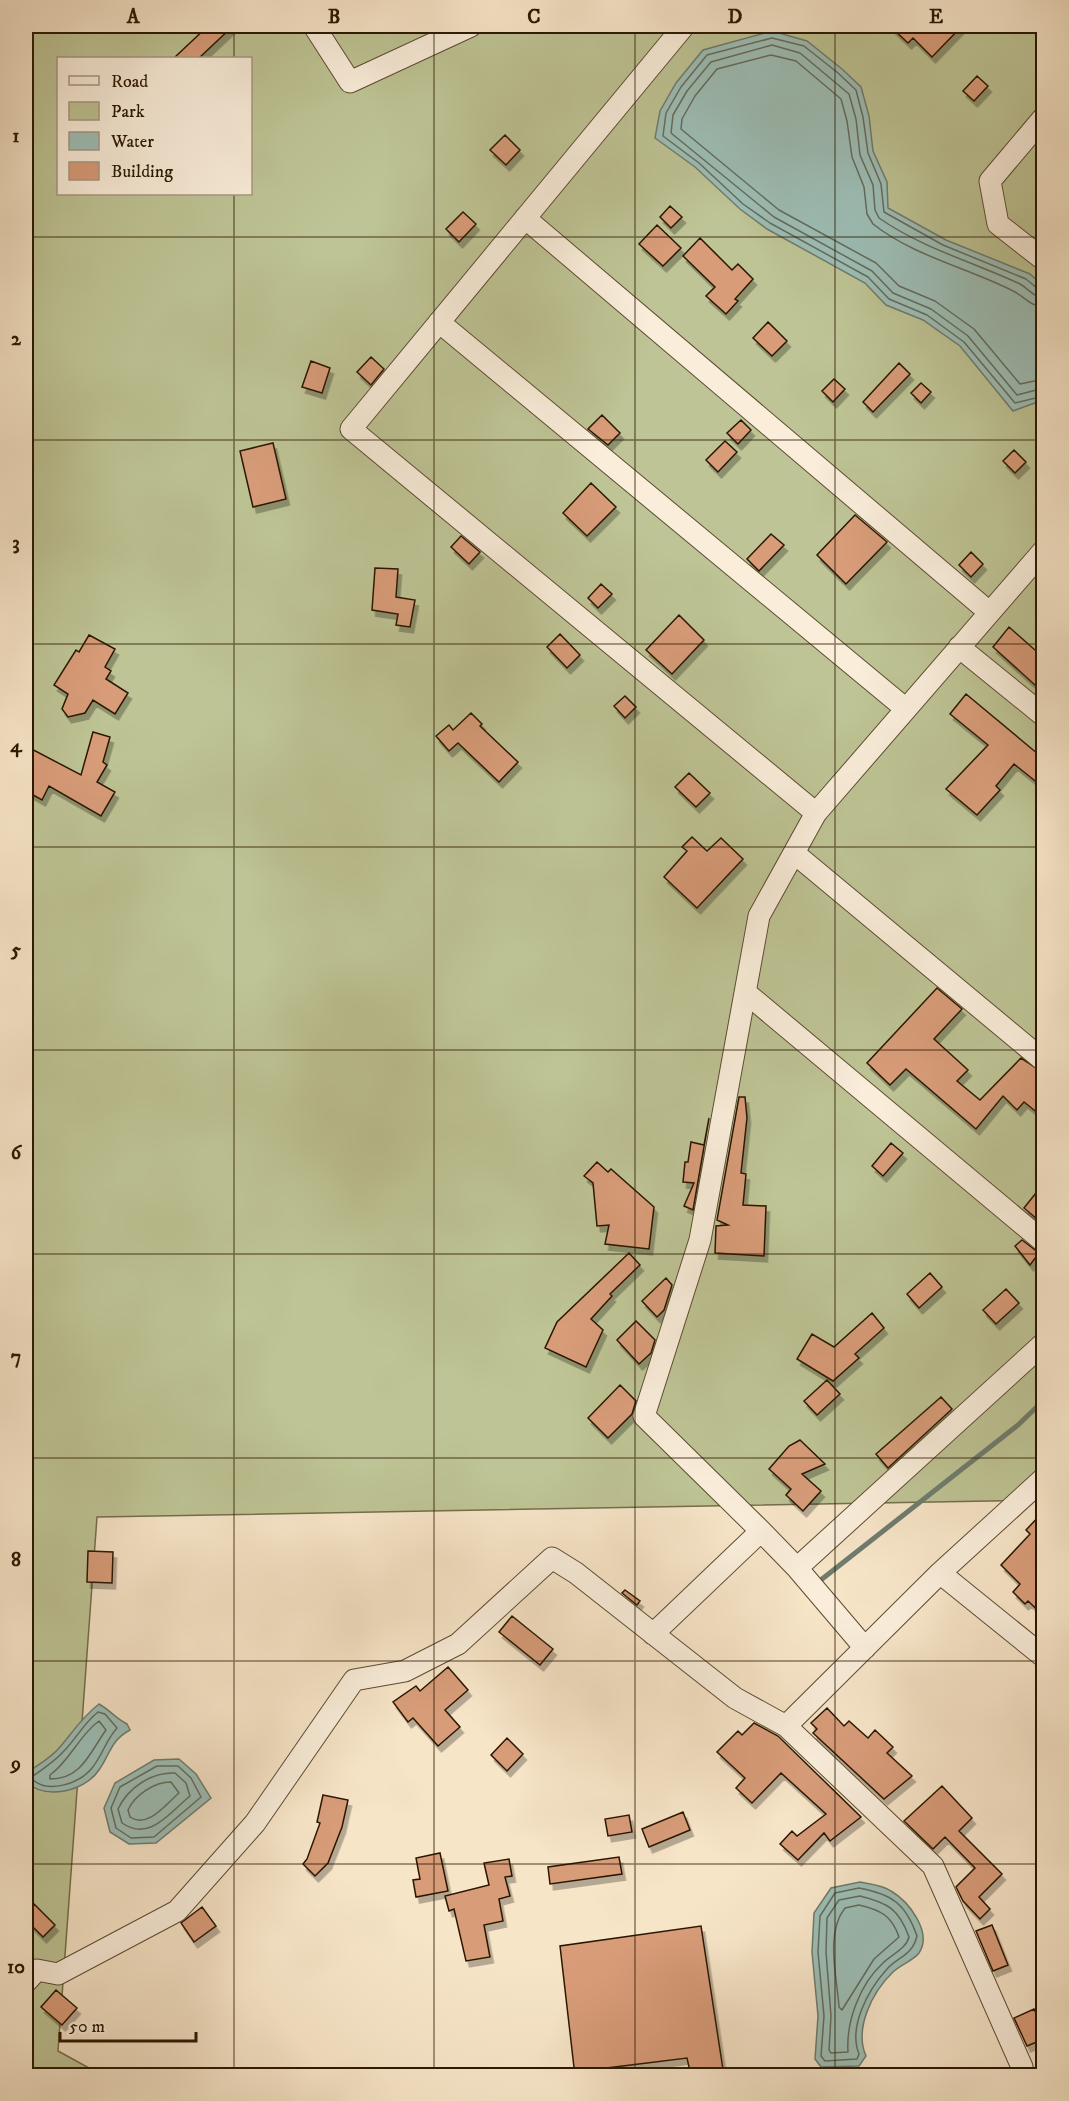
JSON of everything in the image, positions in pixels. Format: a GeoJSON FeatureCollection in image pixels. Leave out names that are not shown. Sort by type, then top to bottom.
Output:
{"type":"FeatureCollection","features":[{"type":"Feature","properties":{"kind":"street"},"geometry":{"type":"LineString","coordinates":[[314,26],[350,82],[471,26]]}},
{"type":"Feature","properties":{"kind":"street"},"geometry":{"type":"LineString","coordinates":[[684,26],[351,429],[816,813]]}},
{"type":"Feature","properties":{"kind":"street"},"geometry":{"type":"LineString","coordinates":[[1044,117],[990,181],[998,224],[1044,260]]}},
{"type":"Feature","properties":{"kind":"street"},"geometry":{"type":"LineString","coordinates":[[525,218],[990,612]]}},
{"type":"Feature","properties":{"kind":"street"},"geometry":{"type":"LineString","coordinates":[[439,322],[906,709]]}},
{"type":"Feature","properties":{"kind":"street"},"geometry":{"type":"LineString","coordinates":[[865,1648],[761,1531],[644,1416],[700,1240],[759,916],[816,813],[1044,550]]}},
{"type":"Feature","properties":{"kind":"street"},"geometry":{"type":"LineString","coordinates":[[959,647],[1044,716]]}},
{"type":"Feature","properties":{"kind":"street"},"geometry":{"type":"LineString","coordinates":[[794,854],[1044,1061]]}},
{"type":"Feature","properties":{"kind":"street"},"geometry":{"type":"LineString","coordinates":[[745,992],[1044,1242]]}},
{"type":"Feature","properties":{"kind":"street"},"geometry":{"type":"LineString","coordinates":[[796,1568],[1044,1343]]}},
{"type":"Feature","properties":{"kind":"street"},"geometry":{"type":"LineString","coordinates":[[786,1726],[940,1573],[1043,1479]]}},
{"type":"Feature","properties":{"kind":"street"},"geometry":{"type":"LineString","coordinates":[[653,1634],[761,1531]]}},
{"type":"Feature","properties":{"kind":"street"},"geometry":{"type":"LineString","coordinates":[[26,1982],[37,1970],[58,1974],[177,1911],[255,1822],[354,1680],[405,1671],[458,1644],[552,1558],[735,1698],[786,1726],[933,1866],[1022,2067],[1019,2076]]}},
{"type":"Feature","properties":{"kind":"street"},"geometry":{"type":"LineString","coordinates":[[940,1573],[1044,1657]]}},
{"type":"Feature","properties":{"kind":"green space"},"geometry":{"type":"Polygon","coordinates":[[[26,26],[1043,26],[1043,1500],[97,1517],[58,2051],[102,2075],[26,2076],[26,26]]]}},
{"type":"Feature","properties":{"kind":"water"},"geometry":{"type":"Polygon","coordinates":[[[772,31],[807,41],[861,87],[869,116],[873,151],[887,182],[888,208],[946,240],[1030,274],[1043,286],[1043,400],[1013,411],[960,346],[923,320],[886,305],[865,283],[767,229],[740,209],[695,167],[655,138],[660,111],[676,83],[703,50],[772,31]]]}},
{"type":"Feature","properties":{"kind":"water"},"geometry":{"type":"Polygon","coordinates":[[[99,1704],[127,1724],[130,1730],[115,1743],[92,1778],[75,1788],[54,1792],[34,1788],[26,1782],[26,1774],[56,1751],[99,1704]]]}},
{"type":"Feature","properties":{"kind":"water"},"geometry":{"type":"Polygon","coordinates":[[[179,1759],[196,1774],[211,1798],[156,1843],[129,1844],[110,1832],[104,1808],[115,1783],[154,1760],[179,1759]]]}},
{"type":"Feature","properties":{"kind":"water"},"geometry":{"type":"Polygon","coordinates":[[[860,1882],[884,1887],[905,1902],[921,1927],[923,1945],[917,1956],[896,1969],[885,1980],[872,2000],[862,2034],[866,2056],[859,2066],[821,2067],[815,2059],[818,2016],[812,1952],[814,1913],[831,1888],[860,1882]]]}},
{"type":"Feature","properties":{"kind":"building"},"geometry":{"type":"Polygon","coordinates":[[[208,26],[233,26],[200,57],[175,57],[208,26]]]}},
{"type":"Feature","properties":{"kind":"building"},"geometry":{"type":"Polygon","coordinates":[[[890,26],[962,26],[932,57],[913,38],[908,43],[890,26]]]}},
{"type":"Feature","properties":{"kind":"building"},"geometry":{"type":"Polygon","coordinates":[[[977,76],[988,86],[974,101],[963,91],[977,76]]]}},
{"type":"Feature","properties":{"kind":"building"},"geometry":{"type":"Polygon","coordinates":[[[505,135],[520,150],[506,165],[490,150],[505,135]]]}},
{"type":"Feature","properties":{"kind":"building"},"geometry":{"type":"Polygon","coordinates":[[[670,206],[682,217],[671,228],[660,217],[670,206]]]}},
{"type":"Feature","properties":{"kind":"building"},"geometry":{"type":"Polygon","coordinates":[[[463,212],[476,224],[459,242],[446,229],[463,212]]]}},
{"type":"Feature","properties":{"kind":"building"},"geometry":{"type":"Polygon","coordinates":[[[657,225],[681,248],[663,266],[639,244],[657,225]]]}},
{"type":"Feature","properties":{"kind":"building"},"geometry":{"type":"Polygon","coordinates":[[[700,238],[732,270],[738,264],[753,279],[735,299],[738,301],[726,314],[706,296],[715,287],[683,256],[700,238]]]}},
{"type":"Feature","properties":{"kind":"building"},"geometry":{"type":"Polygon","coordinates":[[[768,322],[787,341],[772,356],[753,338],[768,322]]]}},
{"type":"Feature","properties":{"kind":"building"},"geometry":{"type":"Polygon","coordinates":[[[371,357],[384,369],[371,385],[357,372],[371,357]]]}},
{"type":"Feature","properties":{"kind":"building"},"geometry":{"type":"Polygon","coordinates":[[[311,361],[330,368],[322,393],[302,387],[311,361]]]}},
{"type":"Feature","properties":{"kind":"building"},"geometry":{"type":"Polygon","coordinates":[[[899,363],[910,374],[873,412],[863,402],[899,363]]]}},
{"type":"Feature","properties":{"kind":"building"},"geometry":{"type":"Polygon","coordinates":[[[834,379],[845,389],[833,402],[822,391],[834,379]]]}},
{"type":"Feature","properties":{"kind":"building"},"geometry":{"type":"Polygon","coordinates":[[[921,383],[931,392],[921,403],[911,393],[921,383]]]}},
{"type":"Feature","properties":{"kind":"building"},"geometry":{"type":"Polygon","coordinates":[[[602,415],[620,433],[608,445],[588,429],[602,415]]]}},
{"type":"Feature","properties":{"kind":"building"},"geometry":{"type":"Polygon","coordinates":[[[741,420],[751,430],[738,444],[727,433],[741,420]]]}},
{"type":"Feature","properties":{"kind":"building"},"geometry":{"type":"Polygon","coordinates":[[[725,441],[737,452],[718,472],[706,460],[725,441]]]}},
{"type":"Feature","properties":{"kind":"building"},"geometry":{"type":"Polygon","coordinates":[[[273,443],[286,499],[253,507],[240,451],[273,443]]]}},
{"type":"Feature","properties":{"kind":"building"},"geometry":{"type":"Polygon","coordinates":[[[1014,450],[1026,462],[1015,473],[1003,461],[1014,450]]]}},
{"type":"Feature","properties":{"kind":"building"},"geometry":{"type":"Polygon","coordinates":[[[591,483],[616,507],[587,536],[563,513],[591,483]]]}},
{"type":"Feature","properties":{"kind":"building"},"geometry":{"type":"Polygon","coordinates":[[[855,515],[887,542],[846,584],[817,555],[855,515]]]}},
{"type":"Feature","properties":{"kind":"building"},"geometry":{"type":"Polygon","coordinates":[[[771,534],[784,545],[759,571],[747,559],[771,534]]]}},
{"type":"Feature","properties":{"kind":"building"},"geometry":{"type":"Polygon","coordinates":[[[461,536],[480,552],[469,564],[451,547],[461,536]]]}},
{"type":"Feature","properties":{"kind":"building"},"geometry":{"type":"Polygon","coordinates":[[[971,552],[983,564],[971,577],[959,565],[971,552]]]}},
{"type":"Feature","properties":{"kind":"building"},"geometry":{"type":"Polygon","coordinates":[[[375,568],[398,569],[396,597],[415,600],[410,627],[396,625],[398,614],[372,610],[375,568]]]}},
{"type":"Feature","properties":{"kind":"building"},"geometry":{"type":"Polygon","coordinates":[[[601,584],[612,594],[598,608],[588,598],[601,584]]]}},
{"type":"Feature","properties":{"kind":"building"},"geometry":{"type":"Polygon","coordinates":[[[679,615],[704,640],[672,674],[646,650],[679,615]]]}},
{"type":"Feature","properties":{"kind":"building"},"geometry":{"type":"Polygon","coordinates":[[[1009,627],[1044,658],[1044,674],[1035,685],[993,647],[1009,627]]]}},
{"type":"Feature","properties":{"kind":"building"},"geometry":{"type":"Polygon","coordinates":[[[560,634],[580,655],[567,668],[547,647],[560,634]]]}},
{"type":"Feature","properties":{"kind":"building"},"geometry":{"type":"Polygon","coordinates":[[[89,635],[115,649],[105,667],[111,671],[106,679],[128,693],[115,714],[93,700],[85,713],[68,717],[62,709],[68,694],[54,685],[76,650],[79,652],[89,635]]]}},
{"type":"Feature","properties":{"kind":"building"},"geometry":{"type":"Polygon","coordinates":[[[966,694],[1044,759],[1044,788],[1014,764],[996,786],[1000,790],[977,815],[946,789],[988,745],[950,714],[966,694]]]}},
{"type":"Feature","properties":{"kind":"building"},"geometry":{"type":"Polygon","coordinates":[[[625,696],[636,707],[625,718],[614,706],[625,696]]]}},
{"type":"Feature","properties":{"kind":"building"},"geometry":{"type":"Polygon","coordinates":[[[471,713],[482,724],[480,726],[518,762],[499,782],[458,743],[449,751],[436,736],[449,725],[453,730],[471,713]]]}},
{"type":"Feature","properties":{"kind":"building"},"geometry":{"type":"Polygon","coordinates":[[[93,732],[110,737],[103,762],[107,765],[97,782],[115,792],[101,816],[49,786],[42,800],[26,791],[26,746],[81,775],[93,732]]]}},
{"type":"Feature","properties":{"kind":"building"},"geometry":{"type":"Polygon","coordinates":[[[689,773],[710,793],[696,807],[675,787],[689,773]]]}},
{"type":"Feature","properties":{"kind":"building"},"geometry":{"type":"Polygon","coordinates":[[[692,837],[707,851],[721,838],[743,859],[697,908],[664,877],[687,851],[682,847],[692,837]]]}},
{"type":"Feature","properties":{"kind":"building"},"geometry":{"type":"Polygon","coordinates":[[[937,988],[962,1009],[934,1039],[968,1070],[957,1081],[980,1100],[1021,1058],[1044,1073],[1044,1118],[1024,1102],[1017,1110],[1003,1096],[976,1129],[906,1069],[890,1085],[867,1063],[937,988]]]}},
{"type":"Feature","properties":{"kind":"building"},"geometry":{"type":"Polygon","coordinates":[[[739,1097],[745,1097],[747,1118],[741,1173],[746,1174],[743,1205],[766,1206],[764,1256],[715,1253],[716,1226],[728,1225],[717,1220],[739,1097]]]}},
{"type":"Feature","properties":{"kind":"building"},"geometry":{"type":"Polygon","coordinates":[[[709,1118],[693,1210],[684,1206],[694,1183],[683,1182],[685,1162],[688,1162],[691,1142],[704,1145],[709,1118]]]}},
{"type":"Feature","properties":{"kind":"building"},"geometry":{"type":"Polygon","coordinates":[[[891,1143],[903,1153],[883,1176],[872,1166],[891,1143]]]}},
{"type":"Feature","properties":{"kind":"building"},"geometry":{"type":"Polygon","coordinates":[[[597,1162],[608,1172],[611,1169],[654,1207],[649,1249],[605,1244],[609,1225],[597,1226],[593,1183],[584,1176],[597,1162]]]}},
{"type":"Feature","properties":{"kind":"building"},"geometry":{"type":"Polygon","coordinates":[[[1044,1183],[1044,1225],[1024,1208],[1044,1183]]]}},
{"type":"Feature","properties":{"kind":"building"},"geometry":{"type":"Polygon","coordinates":[[[1022,1240],[1039,1253],[1030,1265],[1015,1246],[1022,1240]]]}},
{"type":"Feature","properties":{"kind":"building"},"geometry":{"type":"Polygon","coordinates":[[[629,1253],[640,1265],[610,1294],[612,1296],[591,1319],[603,1330],[586,1367],[545,1348],[557,1322],[629,1253]]]}},
{"type":"Feature","properties":{"kind":"building"},"geometry":{"type":"Polygon","coordinates":[[[930,1273],[942,1287],[919,1308],[907,1294],[930,1273]]]}},
{"type":"Feature","properties":{"kind":"building"},"geometry":{"type":"Polygon","coordinates":[[[666,1278],[672,1285],[664,1310],[657,1317],[642,1301],[666,1278]]]}},
{"type":"Feature","properties":{"kind":"building"},"geometry":{"type":"Polygon","coordinates":[[[1006,1289],[1019,1303],[996,1324],[983,1310],[1006,1289]]]}},
{"type":"Feature","properties":{"kind":"building"},"geometry":{"type":"Polygon","coordinates":[[[872,1313],[884,1328],[855,1354],[859,1358],[833,1381],[797,1359],[812,1334],[834,1347],[872,1313]]]}},
{"type":"Feature","properties":{"kind":"building"},"geometry":{"type":"Polygon","coordinates":[[[636,1321],[655,1340],[651,1353],[639,1364],[617,1340],[636,1321]]]}},
{"type":"Feature","properties":{"kind":"building"},"geometry":{"type":"Polygon","coordinates":[[[827,1380],[840,1394],[817,1415],[804,1401],[827,1380]]]}},
{"type":"Feature","properties":{"kind":"building"},"geometry":{"type":"Polygon","coordinates":[[[620,1385],[636,1401],[632,1414],[608,1438],[588,1418],[620,1385]]]}},
{"type":"Feature","properties":{"kind":"building"},"geometry":{"type":"Polygon","coordinates":[[[941,1397],[952,1409],[888,1468],[876,1454],[941,1397]]]}},
{"type":"Feature","properties":{"kind":"building"},"geometry":{"type":"Polygon","coordinates":[[[800,1440],[825,1464],[802,1474],[821,1491],[803,1511],[786,1495],[791,1489],[769,1469],[789,1446],[800,1440]]]}},
{"type":"Feature","properties":{"kind":"building"},"geometry":{"type":"Polygon","coordinates":[[[1044,1511],[1044,1616],[1028,1601],[1025,1604],[1013,1592],[1020,1584],[1001,1565],[1030,1534],[1026,1530],[1044,1511]]]}},
{"type":"Feature","properties":{"kind":"building"},"geometry":{"type":"Polygon","coordinates":[[[88,1551],[113,1552],[112,1583],[87,1582],[88,1551]]]}},
{"type":"Feature","properties":{"kind":"building"},"geometry":{"type":"Polygon","coordinates":[[[625,1590],[640,1601],[637,1605],[622,1593],[625,1590]]]}},
{"type":"Feature","properties":{"kind":"building"},"geometry":{"type":"Polygon","coordinates":[[[512,1616],[553,1649],[540,1665],[499,1632],[512,1616]]]}},
{"type":"Feature","properties":{"kind":"building"},"geometry":{"type":"Polygon","coordinates":[[[448,1667],[468,1690],[445,1710],[460,1727],[438,1746],[413,1718],[408,1722],[393,1702],[416,1686],[420,1691],[448,1667]]]}},
{"type":"Feature","properties":{"kind":"building"},"geometry":{"type":"Polygon","coordinates":[[[827,1708],[844,1726],[849,1721],[868,1738],[875,1730],[893,1747],[887,1753],[912,1776],[884,1799],[813,1733],[817,1729],[811,1723],[827,1708]]]}},
{"type":"Feature","properties":{"kind":"building"},"geometry":{"type":"Polygon","coordinates":[[[754,1723],[778,1736],[861,1817],[830,1841],[824,1833],[798,1860],[780,1844],[792,1831],[797,1836],[826,1814],[781,1773],[752,1803],[736,1788],[745,1778],[717,1752],[738,1731],[742,1735],[754,1723]]]}},
{"type":"Feature","properties":{"kind":"building"},"geometry":{"type":"Polygon","coordinates":[[[507,1738],[523,1754],[507,1771],[491,1755],[507,1738]]]}},
{"type":"Feature","properties":{"kind":"building"},"geometry":{"type":"Polygon","coordinates":[[[942,1786],[972,1818],[959,1831],[1002,1874],[979,1897],[990,1909],[980,1919],[963,1901],[956,1887],[975,1868],[945,1837],[933,1849],[904,1821],[942,1786]]]}},
{"type":"Feature","properties":{"kind":"building"},"geometry":{"type":"Polygon","coordinates":[[[323,1795],[348,1800],[342,1827],[328,1863],[315,1876],[303,1864],[320,1823],[317,1822],[323,1795]]]}},
{"type":"Feature","properties":{"kind":"building"},"geometry":{"type":"Polygon","coordinates":[[[683,1812],[690,1830],[649,1847],[642,1829],[683,1812]]]}},
{"type":"Feature","properties":{"kind":"building"},"geometry":{"type":"Polygon","coordinates":[[[629,1815],[632,1832],[608,1836],[605,1819],[629,1815]]]}},
{"type":"Feature","properties":{"kind":"building"},"geometry":{"type":"Polygon","coordinates":[[[440,1853],[448,1891],[416,1897],[413,1880],[420,1879],[416,1858],[440,1853]]]}},
{"type":"Feature","properties":{"kind":"building"},"geometry":{"type":"Polygon","coordinates":[[[619,1857],[622,1874],[550,1884],[548,1867],[619,1857]]]}},
{"type":"Feature","properties":{"kind":"building"},"geometry":{"type":"Polygon","coordinates":[[[509,1859],[512,1876],[505,1877],[510,1896],[499,1899],[503,1921],[484,1925],[490,1957],[466,1961],[454,1909],[449,1911],[445,1896],[489,1885],[484,1863],[509,1859]]]}},
{"type":"Feature","properties":{"kind":"building"},"geometry":{"type":"Polygon","coordinates":[[[34,1904],[55,1925],[43,1937],[26,1920],[26,1912],[34,1904]]]}},
{"type":"Feature","properties":{"kind":"building"},"geometry":{"type":"Polygon","coordinates":[[[202,1907],[216,1926],[194,1942],[181,1923],[202,1907]]]}},
{"type":"Feature","properties":{"kind":"building"},"geometry":{"type":"Polygon","coordinates":[[[992,1925],[1008,1965],[993,1971],[976,1931],[992,1925]]]}},
{"type":"Feature","properties":{"kind":"building"},"geometry":{"type":"Polygon","coordinates":[[[701,1926],[724,2076],[691,2076],[687,2058],[607,2068],[607,2076],[575,2076],[560,1946],[701,1926]]]}},
{"type":"Feature","properties":{"kind":"building"},"geometry":{"type":"Polygon","coordinates":[[[56,1990],[77,2008],[62,2025],[41,2007],[56,1990]]]}},
{"type":"Feature","properties":{"kind":"building"},"geometry":{"type":"Polygon","coordinates":[[[1034,2009],[1044,2030],[1044,2039],[1027,2046],[1014,2018],[1034,2009]]]}},
{"type":"Feature","properties":{"kind":"waterway"},"geometry":{"type":"LineString","coordinates":[[817,1583],[1018,1425],[1044,1400]]}}]}
